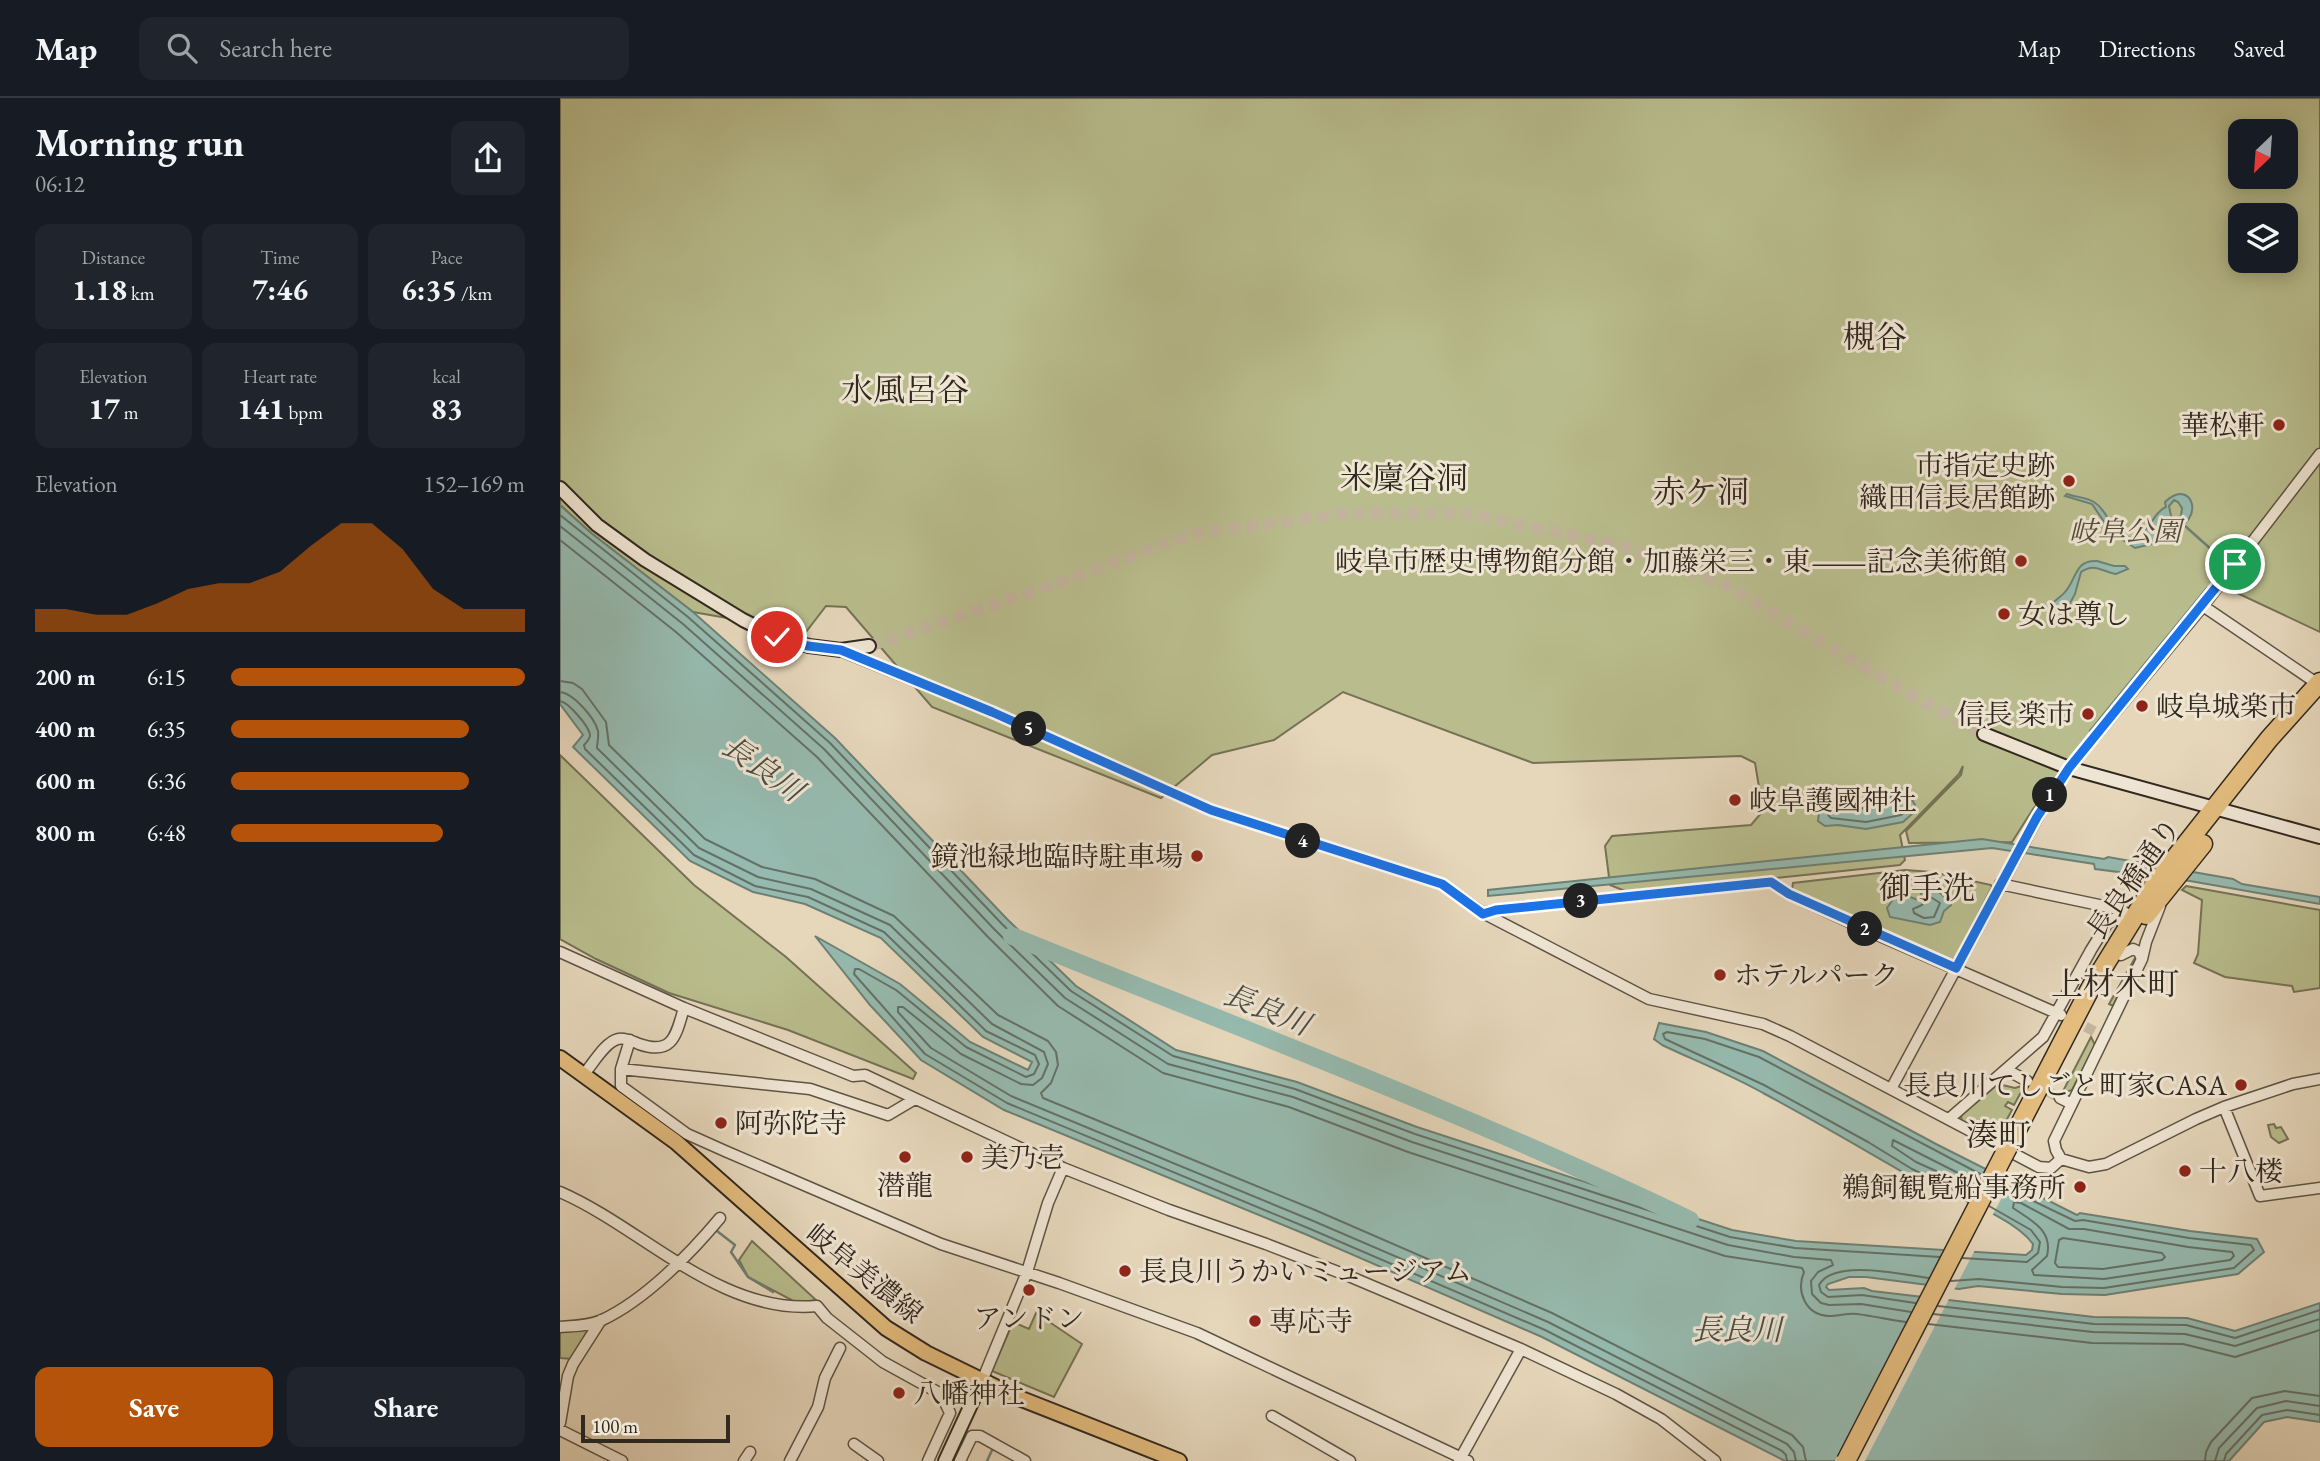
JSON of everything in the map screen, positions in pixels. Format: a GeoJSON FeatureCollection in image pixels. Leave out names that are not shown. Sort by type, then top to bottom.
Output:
{"type":"FeatureCollection","features":[{"type":"Feature","properties":{"kind":"highway","name":"長良橋通り"},"geometry":{"type":"LineString","coordinates":[[1846,1461],[2012,1149],[2121,954],[2164,886],[2269,739],[2319,687]]}},
{"type":"Feature","properties":{"kind":"highway","name":"長良橋通り"},"geometry":{"type":"LineString","coordinates":[[1855,1461],[2091,987],[2130,921],[2164,886]]}},
{"type":"Feature","properties":{"kind":"main road"},"geometry":{"type":"LineString","coordinates":[[560,488],[607,532],[645,560],[743,620],[777,637],[808,646],[841,650],[869,646]]}},
{"type":"Feature","properties":{"kind":"main road"},"geometry":{"type":"LineString","coordinates":[[1984,734],[2069,768],[2320,837]]}},
{"type":"Feature","properties":{"kind":"main road","name":"岐阜美濃線"},"geometry":{"type":"LineString","coordinates":[[560,1058],[677,1142],[886,1328],[926,1353],[982,1381],[1178,1461]]}},
{"type":"Feature","properties":{"kind":"main road"},"geometry":{"type":"LineString","coordinates":[[945,1461],[982,1381]]}},
{"type":"Feature","properties":{"kind":"street"},"geometry":{"type":"LineString","coordinates":[[1891,1089],[2028,832],[2069,768],[2203,607],[2320,454]]}},
{"type":"Feature","properties":{"kind":"street"},"geometry":{"type":"LineString","coordinates":[[2203,607],[2319,687]]}},
{"type":"Feature","properties":{"kind":"street"},"geometry":{"type":"LineString","coordinates":[[841,650],[992,712],[1211,810],[1442,884],[1483,914],[1649,999],[1763,1024],[2039,1167],[2051,1168],[2061,1159]]}},
{"type":"Feature","properties":{"kind":"street"},"geometry":{"type":"LineString","coordinates":[[1483,914],[1496,910],[1771,882],[1789,894],[2059,1014]]}},
{"type":"Feature","properties":{"kind":"street"},"geometry":{"type":"LineString","coordinates":[[2001,882],[2118,909],[2130,921]]}},
{"type":"Feature","properties":{"kind":"street"},"geometry":{"type":"LineString","coordinates":[[2164,886],[2143,959],[2100,1034],[2054,1141],[2061,1159],[2090,1167],[2106,1164],[2224,1107],[2293,1084],[2320,1079]]}},
{"type":"Feature","properties":{"kind":"street"},"geometry":{"type":"LineString","coordinates":[[1949,1119],[2043,1037],[2059,1014],[2107,923],[2115,918],[2130,921]]}},
{"type":"Feature","properties":{"kind":"street"},"geometry":{"type":"LineString","coordinates":[[2121,954],[2133,949],[2139,952],[2143,959]]}},
{"type":"Feature","properties":{"kind":"street"},"geometry":{"type":"LineString","coordinates":[[561,954],[684,1008],[853,1076],[865,1075],[1063,1168],[1339,1272],[1521,1349],[1616,1394],[1661,1419],[1715,1461]]}},
{"type":"Feature","properties":{"kind":"street"},"geometry":{"type":"LineString","coordinates":[[584,1074],[608,1045],[618,1039],[630,1040],[654,1049],[667,1046],[675,1036],[684,1008]]}},
{"type":"Feature","properties":{"kind":"street"},"geometry":{"type":"LineString","coordinates":[[630,1040],[621,1069],[621,1086],[687,1134],[941,1244],[1197,1333],[1462,1460],[1490,1402],[1521,1349]]}},
{"type":"Feature","properties":{"kind":"street"},"geometry":{"type":"LineString","coordinates":[[621,1069],[810,1089],[888,1115],[915,1099]]}},
{"type":"Feature","properties":{"kind":"street"},"geometry":{"type":"LineString","coordinates":[[2007,1070],[2027,1081]]}},
{"type":"Feature","properties":{"kind":"street"},"geometry":{"type":"LineString","coordinates":[[2060,1098],[2072,1104]]}},
{"type":"Feature","properties":{"kind":"street"},"geometry":{"type":"LineString","coordinates":[[2224,1107],[2260,1196],[2320,1188]]}},
{"type":"Feature","properties":{"kind":"street"},"geometry":{"type":"LineString","coordinates":[[982,1381],[1027,1272],[1048,1203],[1063,1168]]}},
{"type":"Feature","properties":{"kind":"street"},"geometry":{"type":"LineString","coordinates":[[560,1192],[679,1263],[744,1297],[788,1306],[817,1306],[827,1318],[883,1362],[941,1394],[950,1413],[928,1461]]}},
{"type":"Feature","properties":{"kind":"street"},"geometry":{"type":"LineString","coordinates":[[560,1327],[601,1320],[621,1309],[693,1251],[720,1218]]}},
{"type":"Feature","properties":{"kind":"street"},"geometry":{"type":"LineString","coordinates":[[560,1423],[568,1376],[601,1320]]}},
{"type":"Feature","properties":{"kind":"street"},"geometry":{"type":"LineString","coordinates":[[790,1461],[818,1407],[825,1378],[840,1348]]}},
{"type":"Feature","properties":{"kind":"street"},"geometry":{"type":"LineString","coordinates":[[1272,1416],[1350,1461]]}},
{"type":"Feature","properties":{"kind":"street"},"geometry":{"type":"LineString","coordinates":[[560,1430],[622,1461]]}},
{"type":"Feature","properties":{"kind":"street"},"geometry":{"type":"LineString","coordinates":[[960,1461],[972,1436],[980,1436],[1025,1461]]}},
{"type":"Feature","properties":{"kind":"street"},"geometry":{"type":"LineString","coordinates":[[854,1444],[878,1461]]}},
{"type":"Feature","properties":{"kind":"green space","name":"岐阜公園"},"geometry":{"type":"Polygon","coordinates":[[[560,98],[2320,98],[2320,632],[2218,584],[2203,606],[2033,809],[2012,842],[1909,843],[1906,831],[1961,775],[1963,766],[1959,774],[1900,835],[1905,860],[1900,865],[1630,893],[1610,885],[1605,846],[1612,836],[1751,825],[1763,811],[1755,763],[1741,756],[1533,763],[1343,692],[1274,740],[1212,755],[1161,798],[932,707],[846,607],[826,606],[806,632],[693,612],[591,533],[560,505],[560,98]]]}},
{"type":"Feature","properties":{"kind":"green space"},"geometry":{"type":"Polygon","coordinates":[[[560,755],[694,885],[786,957],[916,1073],[913,1079],[788,1030],[669,993],[560,939],[560,755]]]}},
{"type":"Feature","properties":{"kind":"green space"},"geometry":{"type":"Polygon","coordinates":[[[1905,870],[1932,872],[1991,885],[1955,959],[1948,961],[1792,890],[1793,883],[1905,870]]]}},
{"type":"Feature","properties":{"kind":"green space"},"geometry":{"type":"Polygon","coordinates":[[[2186,886],[2320,910],[2320,988],[2294,992],[2292,986],[2225,977],[2194,963],[2198,954],[2202,900],[2182,890],[2186,886]]]}},
{"type":"Feature","properties":{"kind":"green space"},"geometry":{"type":"Polygon","coordinates":[[[2135,958],[2113,1006],[2109,1004],[2135,958]]]}},
{"type":"Feature","properties":{"kind":"green space"},"geometry":{"type":"Polygon","coordinates":[[[2091,1037],[2095,1045],[2072,1090],[2062,1093],[2091,1037]]]}},
{"type":"Feature","properties":{"kind":"green space"},"geometry":{"type":"Polygon","coordinates":[[[1998,1084],[2015,1088],[2025,1085],[2014,1105],[2008,1102],[2005,1106],[2012,1110],[2000,1132],[1993,1129],[1988,1136],[1962,1123],[1961,1115],[1998,1084]]]}},
{"type":"Feature","properties":{"kind":"green space"},"geometry":{"type":"Polygon","coordinates":[[[2274,1124],[2276,1128],[2281,1127],[2288,1139],[2279,1143],[2271,1137],[2268,1125],[2274,1124]]]}},
{"type":"Feature","properties":{"kind":"green space"},"geometry":{"type":"Polygon","coordinates":[[[752,1241],[816,1300],[797,1303],[748,1277],[739,1260],[752,1241]]]}},
{"type":"Feature","properties":{"kind":"green space"},"geometry":{"type":"Polygon","coordinates":[[[1036,1313],[1082,1344],[1054,1397],[992,1371],[1013,1322],[1029,1329],[1036,1313]]]}},
{"type":"Feature","properties":{"kind":"green space"},"geometry":{"type":"Polygon","coordinates":[[[588,1330],[572,1359],[560,1358],[560,1332],[588,1330]]]}},
{"type":"Feature","properties":{"kind":"water"},"geometry":{"type":"Polygon","coordinates":[[[2067,494],[2094,502],[2103,510],[2116,531],[2127,538],[2136,536],[2147,528],[2166,507],[2165,502],[2174,495],[2182,494],[2188,497],[2192,503],[2192,511],[2189,519],[2171,531],[2165,541],[2135,548],[2111,532],[2092,504],[2065,496],[2067,494]],[[2174,500],[2169,506],[2171,516],[2175,519],[2181,516],[2182,508],[2174,500]]]}},
{"type":"Feature","properties":{"kind":"water","name":"長良川"},"geometry":{"type":"Polygon","coordinates":[[[560,505],[591,533],[693,612],[835,738],[1007,919],[1076,986],[1176,1050],[1297,1082],[1417,1127],[1732,1230],[1796,1241],[2026,1255],[2032,1250],[2033,1244],[2009,1223],[1908,1175],[1751,1086],[1654,1039],[1659,1023],[1706,1032],[1763,1051],[1936,1144],[2077,1215],[2080,1213],[2257,1239],[2264,1252],[2238,1274],[2105,1295],[1978,1286],[1959,1289],[1866,1277],[1849,1277],[1828,1284],[1826,1287],[1829,1290],[1864,1288],[2094,1317],[2187,1318],[2235,1331],[2320,1303],[2320,1422],[2287,1417],[2264,1422],[2229,1461],[1785,1461],[1542,1337],[1305,1234],[1004,1110],[921,1060],[870,1005],[815,936],[900,984],[970,1042],[1028,1070],[1032,1062],[983,1037],[881,938],[805,904],[753,892],[690,861],[573,747],[583,735],[560,704],[560,505]]]}},
{"type":"Feature","properties":{"kind":"water"},"geometry":{"type":"Polygon","coordinates":[[[2097,561],[2125,566],[2128,569],[2116,574],[2095,568],[2086,569],[2081,572],[2068,607],[2055,611],[2052,604],[2069,587],[2080,567],[2097,561]]]}},
{"type":"Feature","properties":{"kind":"water"},"geometry":{"type":"Polygon","coordinates":[[[1898,787],[1910,796],[1915,805],[1912,814],[1903,822],[1866,829],[1825,826],[1818,821],[1819,813],[1830,798],[1855,804],[1898,787]]]}},
{"type":"Feature","properties":{"kind":"water"},"geometry":{"type":"Polygon","coordinates":[[[1982,839],[2233,879],[2242,884],[2320,897],[2320,904],[2190,881],[2095,869],[2094,864],[1992,848],[1488,896],[1488,890],[1982,839]]]}},
{"type":"Feature","properties":{"kind":"water"},"geometry":{"type":"Polygon","coordinates":[[[1930,888],[1951,902],[1940,922],[1930,925],[1890,917],[1887,908],[1894,898],[1905,895],[1918,900],[1922,892],[1930,888]]]}},
{"type":"Feature","properties":{"kind":"pier"},"geometry":{"type":"Polygon","coordinates":[[[1988,1167],[2012,1179],[1991,1218],[1967,1207],[1988,1167]]]}},
{"type":"Feature","properties":{"kind":"pier"},"geometry":{"type":"Polygon","coordinates":[[[1946,1247],[1976,1248],[1953,1292],[1925,1288],[1946,1247]]]}},
{"type":"Feature","properties":{"kind":"pier"},"geometry":{"type":"Polygon","coordinates":[[[1922,1294],[1950,1297],[1865,1461],[1835,1461],[1922,1294]]]}},
{"type":"Feature","properties":{"kind":"waterway"},"geometry":{"type":"LineString","coordinates":[[2184,525],[2213,551],[2220,570]]}},
{"type":"Feature","properties":{"kind":"waterway"},"geometry":{"type":"LineString","coordinates":[[2090,731],[2207,588]]}},
{"type":"Feature","properties":{"kind":"waterway","name":"長良川"},"geometry":{"type":"LineString","coordinates":[[1012,936],[1438,1108],[1690,1220]]}},
{"type":"Feature","properties":{"kind":"waterway"},"geometry":{"type":"LineString","coordinates":[[717,1231],[735,1245],[731,1252],[748,1277],[773,1292]]}},
{"type":"Feature","properties":{"kind":"waterway"},"geometry":{"type":"LineString","coordinates":[[987,1461],[993,1448]]}},
{"type":"Feature","properties":{"kind":"tunnel"},"geometry":{"type":"LineString","coordinates":[[869,646],[1194,534],[1348,513],[1470,514],[1622,546],[1725,585],[1913,696],[1984,734]]}},
{"type":"Feature","properties":{"kind":"tunnel"},"geometry":{"type":"LineString","coordinates":[[2072,1020],[2096,1032]]}},
{"type":"Feature","properties":{"kind":"tunnel"},"geometry":{"type":"LineString","coordinates":[[2035,1085],[2060,1098]]}},
{"type":"Feature","properties":{"kind":"place","name":"華松軒"},"geometry":{"type":"Point","coordinates":[2279,425]}},
{"type":"Feature","properties":{"kind":"place","name":"市指定史跡 織田信長居館跡"},"geometry":{"type":"Point","coordinates":[2069,481]}},
{"type":"Feature","properties":{"kind":"place","name":"岐阜市歴史博物館分館・加藤栄三・東―記念美術館"},"geometry":{"type":"Point","coordinates":[2021,561]}},
{"type":"Feature","properties":{"kind":"place","name":"女は尊し"},"geometry":{"type":"Point","coordinates":[2004,614]}},
{"type":"Feature","properties":{"kind":"place","name":"岐阜城楽市"},"geometry":{"type":"Point","coordinates":[2142,706]}},
{"type":"Feature","properties":{"kind":"place","name":"信長 楽市"},"geometry":{"type":"Point","coordinates":[2088,714]}},
{"type":"Feature","properties":{"kind":"place","name":"岐阜護國神社"},"geometry":{"type":"Point","coordinates":[1735,800]}},
{"type":"Feature","properties":{"kind":"place","name":"鏡池緑地臨時駐車場"},"geometry":{"type":"Point","coordinates":[1197,856]}},
{"type":"Feature","properties":{"kind":"place","name":"ホテルパーク"},"geometry":{"type":"Point","coordinates":[1720,975]}},
{"type":"Feature","properties":{"kind":"place","name":"長良川てしごと町家CASA"},"geometry":{"type":"Point","coordinates":[2241,1085]}},
{"type":"Feature","properties":{"kind":"place","name":"阿弥陀寺"},"geometry":{"type":"Point","coordinates":[721,1123]}},
{"type":"Feature","properties":{"kind":"place","name":"潜龍"},"geometry":{"type":"Point","coordinates":[905,1157]}},
{"type":"Feature","properties":{"kind":"place","name":"美乃壱"},"geometry":{"type":"Point","coordinates":[967,1157]}},
{"type":"Feature","properties":{"kind":"place","name":"十八楼"},"geometry":{"type":"Point","coordinates":[2185,1171]}},
{"type":"Feature","properties":{"kind":"place","name":"鵜飼観覧船事務所"},"geometry":{"type":"Point","coordinates":[2080,1187]}},
{"type":"Feature","properties":{"kind":"place","name":"長良川うかいミュージアム"},"geometry":{"type":"Point","coordinates":[1125,1271]}},
{"type":"Feature","properties":{"kind":"place","name":"アンドン"},"geometry":{"type":"Point","coordinates":[1029,1290]}},
{"type":"Feature","properties":{"kind":"place","name":"専応寺"},"geometry":{"type":"Point","coordinates":[1255,1321]}},
{"type":"Feature","properties":{"kind":"place","name":"八幡神社"},"geometry":{"type":"Point","coordinates":[899,1393]}},
{"type":"Feature","properties":{"kind":"district","name":"槻谷"},"geometry":{"type":"Point","coordinates":[1875,337]}},
{"type":"Feature","properties":{"kind":"district","name":"水風呂谷"},"geometry":{"type":"Point","coordinates":[905,390]}},
{"type":"Feature","properties":{"kind":"district","name":"米廩谷洞"},"geometry":{"type":"Point","coordinates":[1404,478]}},
{"type":"Feature","properties":{"kind":"district","name":"赤ケ洞"},"geometry":{"type":"Point","coordinates":[1701,492]}},
{"type":"Feature","properties":{"kind":"district","name":"御手洗"},"geometry":{"type":"Point","coordinates":[1927,888]}},
{"type":"Feature","properties":{"kind":"district","name":"上材木町"},"geometry":{"type":"Point","coordinates":[2115,984]}},
{"type":"Feature","properties":{"kind":"district","name":"湊町"},"geometry":{"type":"Point","coordinates":[1998,1135]}},
{"type":"Feature","properties":{"kind":"route"},"geometry":{"type":"LineString","coordinates":[[777,637],[808,646],[841,650],[992,712],[1211,810],[1442,884],[1483,914],[1496,910],[1771,882],[1789,894],[1956,968],[2048,797],[2235,564]]}}]}
